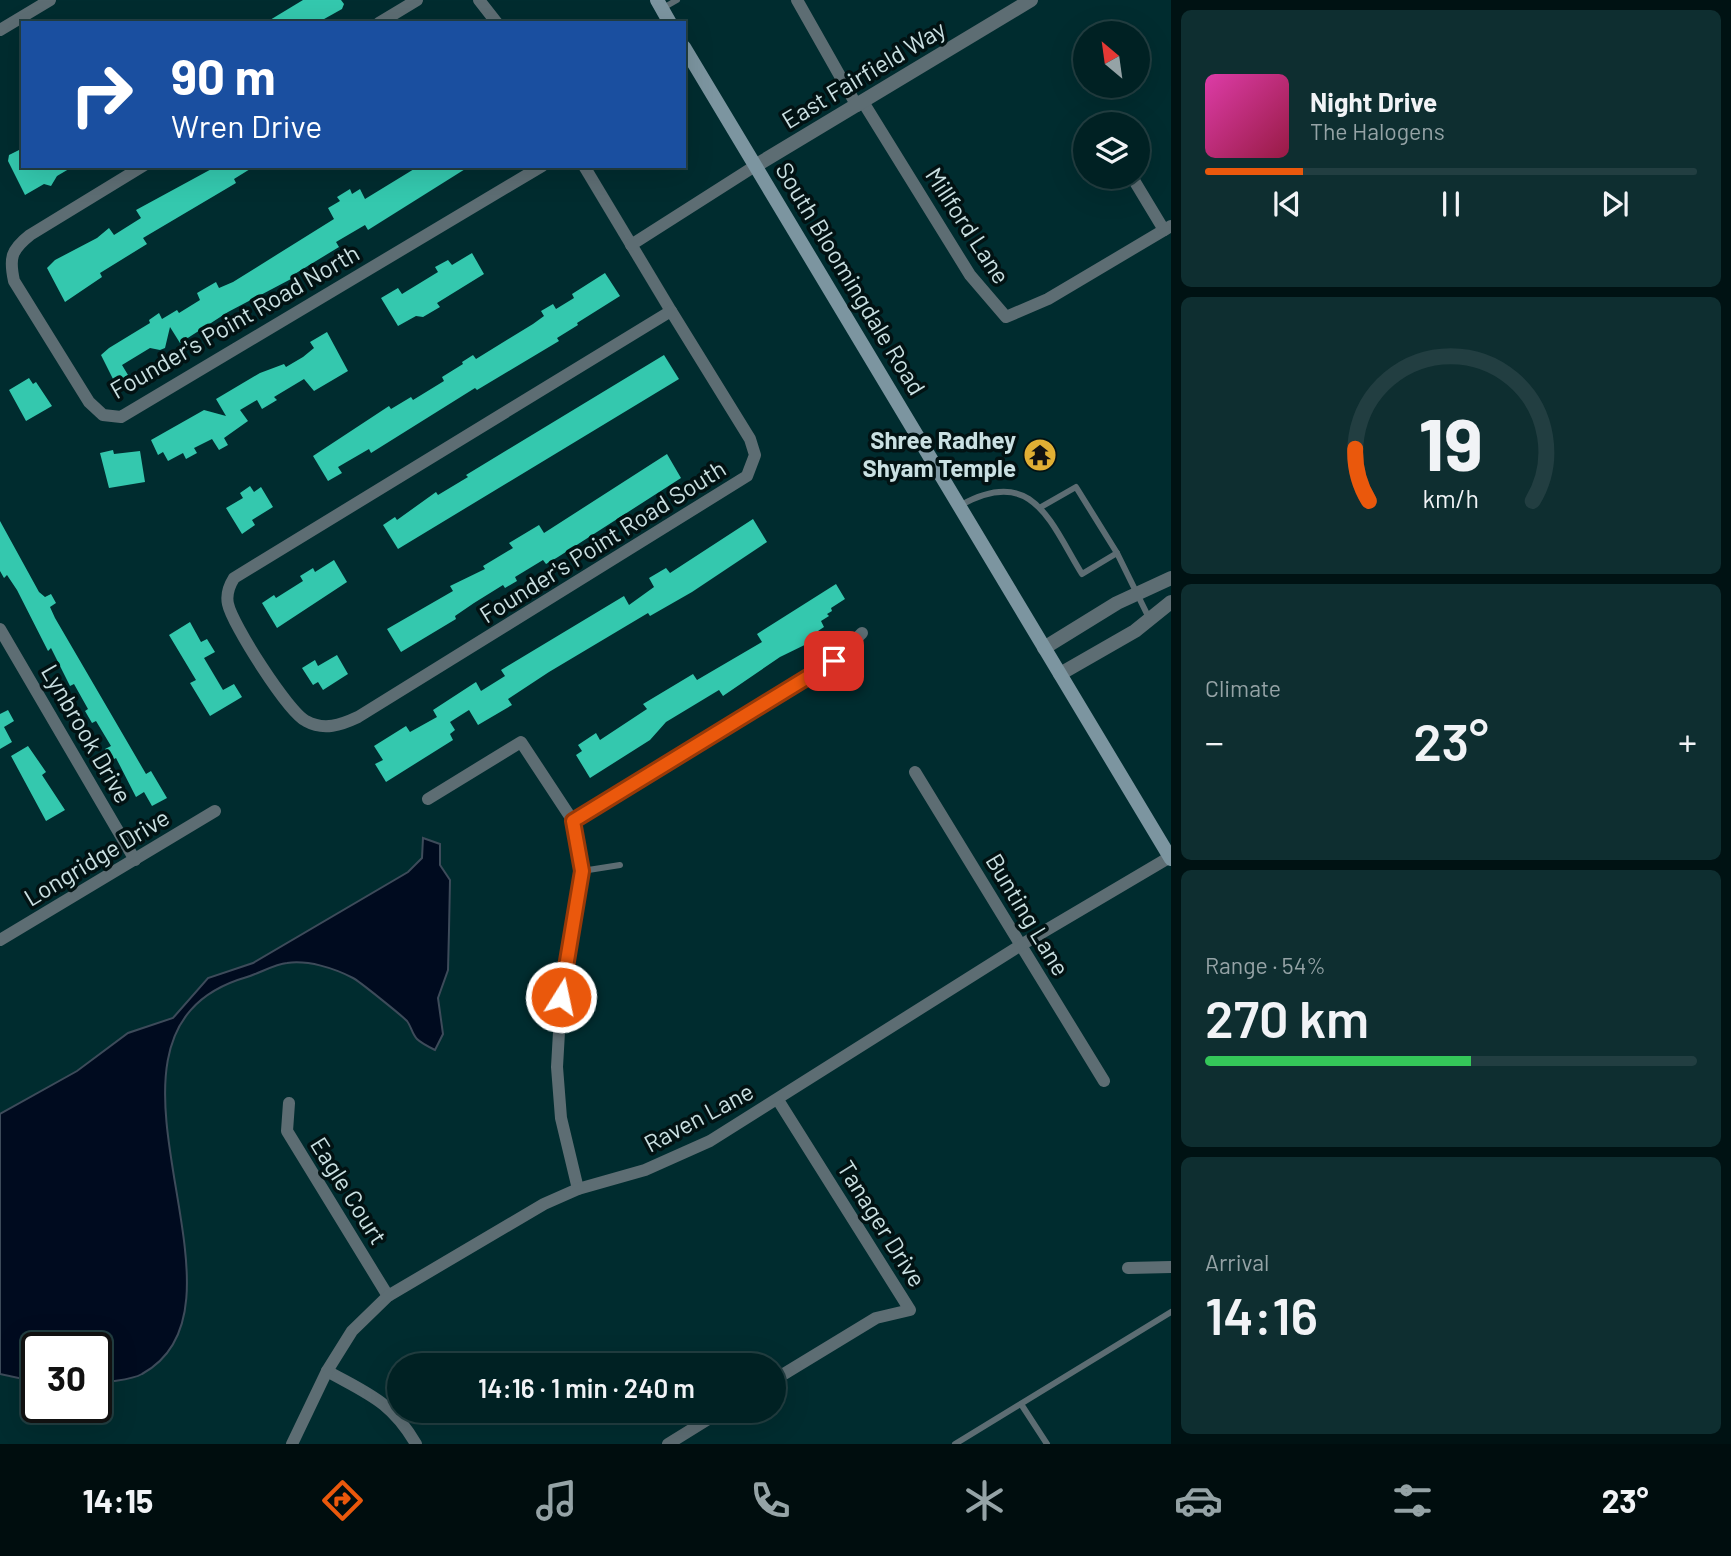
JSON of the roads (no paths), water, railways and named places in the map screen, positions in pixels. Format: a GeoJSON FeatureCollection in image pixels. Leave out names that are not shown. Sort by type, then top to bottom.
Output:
{"type":"FeatureCollection","features":[{"type":"Feature","properties":{"kind":"main road"},"geometry":{"type":"LineString","coordinates":[[659,4],[669,21]]}},
{"type":"Feature","properties":{"kind":"main road","name":"South Bloomingdale Road"},"geometry":{"type":"LineString","coordinates":[[686,50],[1170,858]]}},
{"type":"Feature","properties":{"kind":"street"},"geometry":{"type":"LineString","coordinates":[[0,30],[50,0]]}},
{"type":"Feature","properties":{"kind":"street"},"geometry":{"type":"LineString","coordinates":[[382,21],[417,0]]}},
{"type":"Feature","properties":{"kind":"street"},"geometry":{"type":"LineString","coordinates":[[479,0],[495,21]]}},
{"type":"Feature","properties":{"kind":"street","name":"Millford Lane"},"geometry":{"type":"LineString","coordinates":[[797,0],[970,275],[1005,323],[1167,228]]}},
{"type":"Feature","properties":{"kind":"street","name":"East Fairfield Way"},"geometry":{"type":"LineString","coordinates":[[755,166],[1031,0]]}},
{"type":"Feature","properties":{"kind":"street"},"geometry":{"type":"LineString","coordinates":[[631,245],[755,166]]}},
{"type":"Feature","properties":{"kind":"street","name":"Founder's Point Road North"},"geometry":{"type":"LineString","coordinates":[[141,168],[30,235],[14,248],[9,262],[14,281],[89,402],[103,415],[121,416],[539,168]]}},
{"type":"Feature","properties":{"kind":"street"},"geometry":{"type":"LineString","coordinates":[[585,168],[671,311]]}},
{"type":"Feature","properties":{"kind":"street"},"geometry":{"type":"LineString","coordinates":[[1140,189],[1167,228]]}},
{"type":"Feature","properties":{"kind":"street","name":"Founder's Point Road South"},"geometry":{"type":"LineString","coordinates":[[671,311],[750,439],[755,456],[747,476],[358,717],[332,726],[321,726],[296,714],[284,700],[231,612],[228,591],[234,578],[671,311]]}},
{"type":"Feature","properties":{"kind":"street"},"geometry":{"type":"LineString","coordinates":[[1044,648],[1117,603],[1171,578]]}},
{"type":"Feature","properties":{"kind":"street"},"geometry":{"type":"LineString","coordinates":[[1060,674],[1135,631],[1171,602]]}},
{"type":"Feature","properties":{"kind":"street","name":"Lynbrook Drive"},"geometry":{"type":"LineString","coordinates":[[0,629],[135,860]]}},
{"type":"Feature","properties":{"kind":"street"},"geometry":{"type":"LineString","coordinates":[[573,821],[834,661],[862,633]]}},
{"type":"Feature","properties":{"kind":"street"},"geometry":{"type":"LineString","coordinates":[[428,799],[521,742],[573,821],[582,871],[561,997],[556,1067],[561,1118],[578,1189]]}},
{"type":"Feature","properties":{"kind":"street","name":"Bunting Lane"},"geometry":{"type":"LineString","coordinates":[[915,772],[1104,1081]]}},
{"type":"Feature","properties":{"kind":"street","name":"Longridge Drive"},"geometry":{"type":"LineString","coordinates":[[0,940],[215,811]]}},
{"type":"Feature","properties":{"kind":"street","name":"Raven Lane"},"geometry":{"type":"LineString","coordinates":[[292,1444],[327,1371],[356,1326],[388,1296],[511,1221],[578,1189],[674,1158],[778,1100],[1021,945],[1170,858]]}},
{"type":"Feature","properties":{"kind":"street","name":"Tanager Drive"},"geometry":{"type":"LineString","coordinates":[[778,1100],[910,1310],[876,1318],[786,1373]]}},
{"type":"Feature","properties":{"kind":"street","name":"Eagle Court"},"geometry":{"type":"LineString","coordinates":[[289,1103],[287,1131],[388,1296]]}},
{"type":"Feature","properties":{"kind":"street"},"geometry":{"type":"LineString","coordinates":[[1128,1268],[1171,1267]]}},
{"type":"Feature","properties":{"kind":"street"},"geometry":{"type":"LineString","coordinates":[[327,1371],[385,1403],[401,1419],[416,1444]]}},
{"type":"Feature","properties":{"kind":"street"},"geometry":{"type":"LineString","coordinates":[[668,1444],[702,1423]]}},
{"type":"Feature","properties":{"kind":"lane"},"geometry":{"type":"LineString","coordinates":[[659,4],[677,0]]}},
{"type":"Feature","properties":{"kind":"lane"},"geometry":{"type":"LineString","coordinates":[[1041,507],[1076,487],[1140,594],[1150,619]]}},
{"type":"Feature","properties":{"kind":"lane"},"geometry":{"type":"LineString","coordinates":[[959,506],[979,495],[1010,492],[1031,497],[1041,507],[1082,574],[1117,553]]}},
{"type":"Feature","properties":{"kind":"lane"},"geometry":{"type":"LineString","coordinates":[[582,871],[620,865]]}},
{"type":"Feature","properties":{"kind":"lane"},"geometry":{"type":"LineString","coordinates":[[955,1444],[1171,1312]]}},
{"type":"Feature","properties":{"kind":"lane"},"geometry":{"type":"LineString","coordinates":[[1021,1404],[1047,1444]]}},
{"type":"Feature","properties":{"kind":"water"},"geometry":{"type":"Polygon","coordinates":[[[423,838],[440,844],[440,865],[450,880],[448,970],[438,998],[443,1034],[435,1050],[419,1040],[407,1021],[357,980],[338,971],[312,964],[295,962],[272,967],[247,977],[194,1007],[170,1052],[165,1108],[183,1231],[187,1290],[176,1339],[142,1374],[112,1381],[112,1332],[21,1332],[21,1379],[0,1374],[0,1114],[77,1071],[128,1033],[173,1018],[208,978],[253,963],[408,872],[422,858],[423,838]]]}},
{"type":"Feature","properties":{"kind":"place","name":"Shree Radhey Shyam Temple"},"geometry":{"type":"Point","coordinates":[1040,455]}}]}
